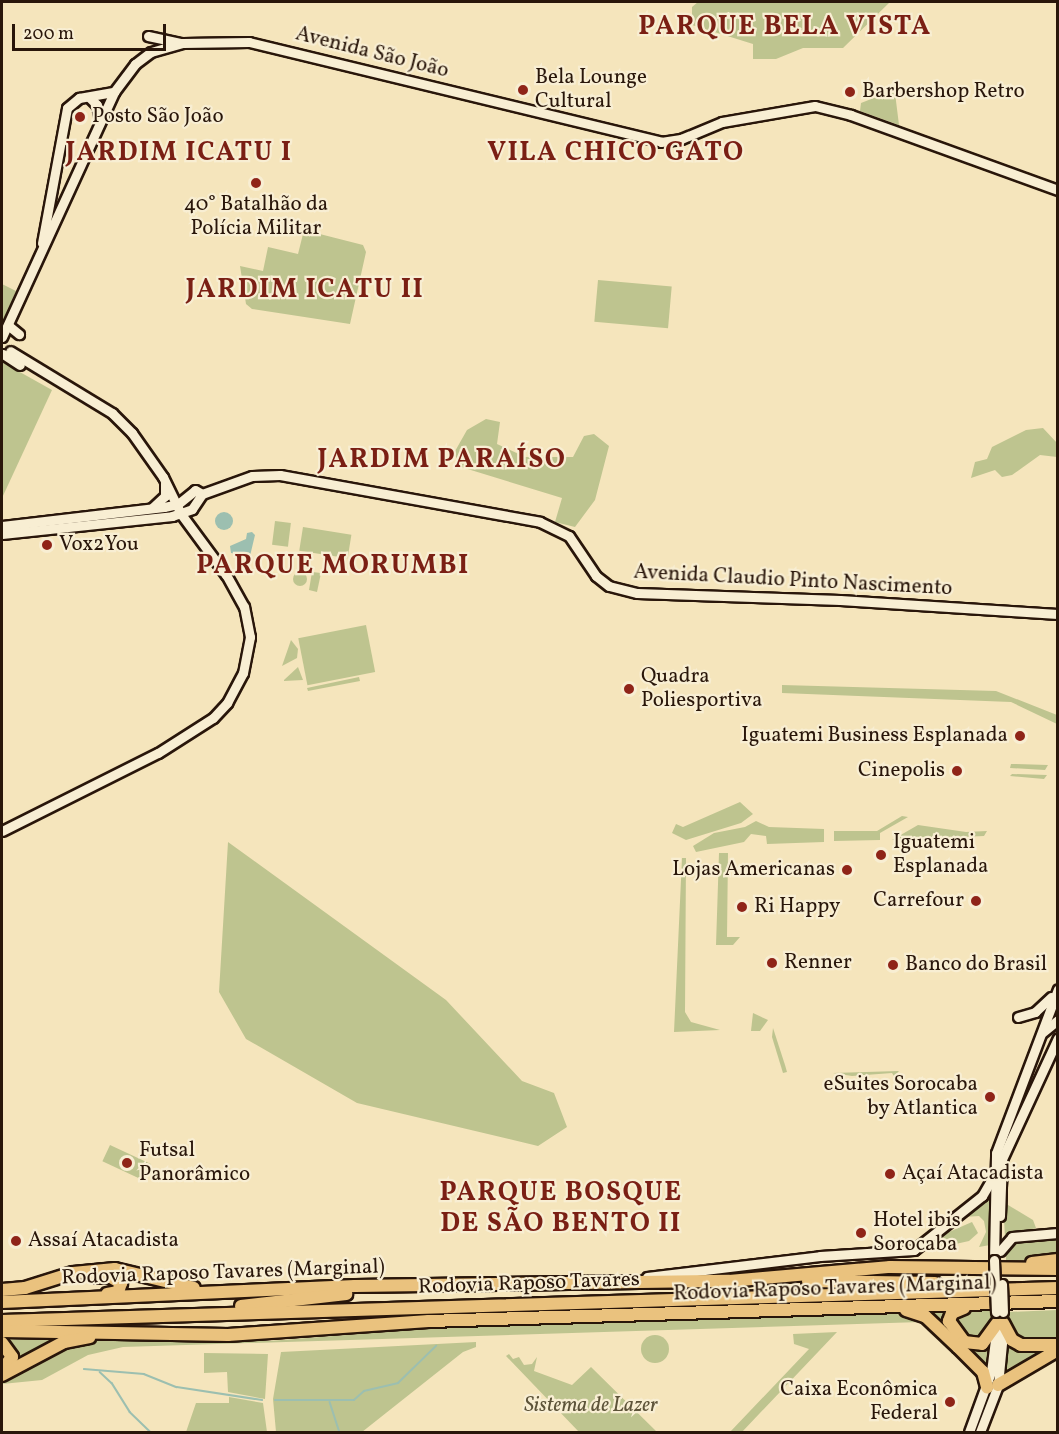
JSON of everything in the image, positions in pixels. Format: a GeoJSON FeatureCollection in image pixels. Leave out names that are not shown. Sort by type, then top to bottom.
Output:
{"type":"FeatureCollection","features":[{"type":"Feature","properties":{"kind":"highway"},"geometry":{"type":"LineString","coordinates":[[963,1269],[1058,1260]]}},
{"type":"Feature","properties":{"kind":"highway","name":"Rodovia Raposo Tavares (Marginal)"},"geometry":{"type":"LineString","coordinates":[[2,1302],[431,1285],[729,1281],[890,1267],[1058,1269]]}},
{"type":"Feature","properties":{"kind":"highway"},"geometry":{"type":"LineString","coordinates":[[2,1290],[25,1288],[73,1273],[115,1269],[176,1286],[234,1293]]}},
{"type":"Feature","properties":{"kind":"highway"},"geometry":{"type":"LineString","coordinates":[[2,1295],[32,1292],[89,1277],[111,1277],[121,1283],[118,1292],[110,1294],[37,1301]]}},
{"type":"Feature","properties":{"kind":"highway"},"geometry":{"type":"LineString","coordinates":[[729,1281],[935,1283]]}},
{"type":"Feature","properties":{"kind":"highway","name":"Rodovia Raposo Tavares"},"geometry":{"type":"LineString","coordinates":[[2,1314],[935,1283],[1058,1281]]}},
{"type":"Feature","properties":{"kind":"highway"},"geometry":{"type":"LineString","coordinates":[[241,1306],[431,1285]]}},
{"type":"Feature","properties":{"kind":"highway","name":"Rodovia Raposo Tavares"},"geometry":{"type":"LineString","coordinates":[[2,1321],[1058,1288]]}},
{"type":"Feature","properties":{"kind":"highway","name":"Rodovia Raposo Tavares (Marginal)"},"geometry":{"type":"LineString","coordinates":[[2,1331],[228,1335],[429,1322],[848,1309],[1002,1314],[1026,1302],[1058,1303]]}},
{"type":"Feature","properties":{"kind":"highway"},"geometry":{"type":"LineString","coordinates":[[848,1309],[898,1309],[925,1316],[978,1366],[992,1386],[1058,1350]]}},
{"type":"Feature","properties":{"kind":"highway"},"geometry":{"type":"LineString","coordinates":[[1002,1314],[1007,1333],[1021,1345],[1058,1345]]}},
{"type":"Feature","properties":{"kind":"highway"},"geometry":{"type":"LineString","coordinates":[[2,1375],[64,1342],[146,1333]]}},
{"type":"Feature","properties":{"kind":"highway"},"geometry":{"type":"LineString","coordinates":[[2,1343],[12,1357],[2,1370]]}},
{"type":"Feature","properties":{"kind":"main road"},"geometry":{"type":"LineString","coordinates":[[148,36],[183,43]]}},
{"type":"Feature","properties":{"kind":"main road","name":"Avenida São João"},"geometry":{"type":"LineString","coordinates":[[3,338],[114,92],[135,64],[151,52],[183,43],[249,42],[661,142],[681,139],[722,122],[815,106],[851,115],[1058,190]]}},
{"type":"Feature","properties":{"kind":"main road"},"geometry":{"type":"LineString","coordinates":[[89,97],[114,92]]}},
{"type":"Feature","properties":{"kind":"main road"},"geometry":{"type":"LineString","coordinates":[[89,97],[97,105],[100,120]]}},
{"type":"Feature","properties":{"kind":"main road","name":"Avenida São João"},"geometry":{"type":"LineString","coordinates":[[38,260],[67,108],[76,100],[89,97]]}},
{"type":"Feature","properties":{"kind":"main road"},"geometry":{"type":"LineString","coordinates":[[9,324],[19,334]]}},
{"type":"Feature","properties":{"kind":"main road"},"geometry":{"type":"LineString","coordinates":[[2,831],[158,753],[195,731],[228,703],[243,673],[250,637],[249,623],[226,575],[179,509],[163,478],[112,412],[5,353],[12,344],[3,338]]}},
{"type":"Feature","properties":{"kind":"main road","name":"Avenida Claudio Pinto Nascimento"},"geometry":{"type":"LineString","coordinates":[[201,497],[252,476],[280,475],[540,522],[569,536],[596,576],[609,586],[637,593],[840,600],[1058,614]]}},
{"type":"Feature","properties":{"kind":"main road"},"geometry":{"type":"LineString","coordinates":[[150,509],[165,496],[163,478]]}},
{"type":"Feature","properties":{"kind":"main road"},"geometry":{"type":"LineString","coordinates":[[2,534],[179,509],[190,496],[194,502],[201,497]]}},
{"type":"Feature","properties":{"kind":"main road"},"geometry":{"type":"LineString","coordinates":[[191,526],[192,509],[201,497]]}},
{"type":"Feature","properties":{"kind":"main road"},"geometry":{"type":"LineString","coordinates":[[2,526],[150,509],[192,509]]}},
{"type":"Feature","properties":{"kind":"main road"},"geometry":{"type":"LineString","coordinates":[[1018,1017],[1047,1004],[1058,988]]}},
{"type":"Feature","properties":{"kind":"main road"},"geometry":{"type":"LineString","coordinates":[[980,1432],[992,1386],[1002,1314],[993,1177],[996,1153],[1058,988]]}},
{"type":"Feature","properties":{"kind":"main road"},"geometry":{"type":"LineString","coordinates":[[1047,1018],[1058,1019]]}},
{"type":"Feature","properties":{"kind":"main road"},"geometry":{"type":"LineString","coordinates":[[1040,1035],[1058,1019]]}},
{"type":"Feature","properties":{"kind":"main road"},"geometry":{"type":"LineString","coordinates":[[997,1230],[1002,1159],[1058,1038]]}},
{"type":"Feature","properties":{"kind":"main road"},"geometry":{"type":"LineString","coordinates":[[493,1284],[645,1277],[820,1256],[914,1250],[982,1196],[993,1177]]}},
{"type":"Feature","properties":{"kind":"main road"},"geometry":{"type":"LineString","coordinates":[[998,1257],[1017,1236],[1058,1233]]}},
{"type":"Feature","properties":{"kind":"main road"},"geometry":{"type":"LineString","coordinates":[[969,1432],[992,1386]]}},
{"type":"Feature","properties":{"kind":"green space"},"geometry":{"type":"Polygon","coordinates":[[[698,2],[890,2],[843,48],[803,48],[776,59],[753,59],[753,44],[692,25],[692,7],[698,2]]]}},
{"type":"Feature","properties":{"kind":"green space"},"geometry":{"type":"Polygon","coordinates":[[[889,92],[895,93],[899,125],[860,111],[861,103],[889,92]]]}},
{"type":"Feature","properties":{"kind":"green space"},"geometry":{"type":"Polygon","coordinates":[[[304,230],[363,245],[366,252],[350,324],[252,309],[246,304],[240,266],[263,271],[268,247],[298,254],[304,230]]]}},
{"type":"Feature","properties":{"kind":"green space"},"geometry":{"type":"Polygon","coordinates":[[[598,280],[672,286],[668,328],[594,322],[598,280]]]}},
{"type":"Feature","properties":{"kind":"green space"},"geometry":{"type":"Polygon","coordinates":[[[2,284],[16,291],[2,324],[2,284]]]}},
{"type":"Feature","properties":{"kind":"green space"},"geometry":{"type":"Polygon","coordinates":[[[2,362],[52,390],[2,498],[2,362]]]}},
{"type":"Feature","properties":{"kind":"green space"},"geometry":{"type":"Polygon","coordinates":[[[486,419],[500,422],[497,444],[525,457],[573,457],[584,436],[594,434],[609,446],[595,500],[575,527],[555,522],[562,498],[461,467],[454,453],[467,430],[486,419]]]}},
{"type":"Feature","properties":{"kind":"green space"},"geometry":{"type":"Polygon","coordinates":[[[1043,428],[1057,443],[1057,457],[1040,455],[1012,475],[1002,477],[995,470],[971,478],[975,462],[987,459],[992,447],[1026,430],[1043,428]]]}},
{"type":"Feature","properties":{"kind":"green space"},"geometry":{"type":"Polygon","coordinates":[[[275,521],[291,523],[288,547],[272,545],[275,521]]]}},
{"type":"Feature","properties":{"kind":"green space"},"geometry":{"type":"Polygon","coordinates":[[[303,527],[351,535],[348,558],[299,551],[303,527]]]}},
{"type":"Feature","properties":{"kind":"green space"},"geometry":{"type":"Polygon","coordinates":[[[297,572],[303,572],[307,579],[303,586],[297,586],[293,582],[293,576],[297,572]]]}},
{"type":"Feature","properties":{"kind":"green space"},"geometry":{"type":"Polygon","coordinates":[[[312,572],[321,573],[317,592],[309,590],[312,572]]]}},
{"type":"Feature","properties":{"kind":"green space"},"geometry":{"type":"Polygon","coordinates":[[[366,625],[375,672],[307,685],[298,638],[366,625]]]}},
{"type":"Feature","properties":{"kind":"green space"},"geometry":{"type":"Polygon","coordinates":[[[291,640],[298,649],[297,658],[282,666],[291,640]]]}},
{"type":"Feature","properties":{"kind":"green space"},"geometry":{"type":"Polygon","coordinates":[[[298,667],[303,680],[284,681],[284,680],[298,667]]]}},
{"type":"Feature","properties":{"kind":"green space"},"geometry":{"type":"Polygon","coordinates":[[[359,677],[360,681],[308,691],[307,688],[359,677]]]}},
{"type":"Feature","properties":{"kind":"green space"},"geometry":{"type":"Polygon","coordinates":[[[782,685],[996,691],[1057,715],[1057,724],[1011,702],[782,693],[782,685]]]}},
{"type":"Feature","properties":{"kind":"green space"},"geometry":{"type":"Polygon","coordinates":[[[1011,764],[1048,765],[1045,770],[1010,768],[1011,764]]]}},
{"type":"Feature","properties":{"kind":"green space"},"geometry":{"type":"Polygon","coordinates":[[[1012,774],[1047,775],[1044,779],[1010,776],[1012,774]]]}},
{"type":"Feature","properties":{"kind":"green space"},"geometry":{"type":"Polygon","coordinates":[[[740,802],[753,814],[741,823],[686,840],[672,833],[676,824],[683,827],[740,802]]]}},
{"type":"Feature","properties":{"kind":"green space"},"geometry":{"type":"Polygon","coordinates":[[[902,816],[908,817],[880,833],[880,840],[834,841],[834,831],[877,831],[902,816]]]}},
{"type":"Feature","properties":{"kind":"green space"},"geometry":{"type":"Polygon","coordinates":[[[756,821],[769,827],[824,829],[824,842],[767,844],[766,836],[751,834],[744,842],[696,852],[693,846],[714,833],[745,827],[756,821]]]}},
{"type":"Feature","properties":{"kind":"green space"},"geometry":{"type":"Polygon","coordinates":[[[918,825],[966,832],[987,831],[984,836],[892,840],[918,825]]]}},
{"type":"Feature","properties":{"kind":"green space"},"geometry":{"type":"Polygon","coordinates":[[[228,842],[446,1000],[522,1081],[554,1093],[567,1127],[538,1146],[357,1103],[246,1039],[219,992],[228,842]]]}},
{"type":"Feature","properties":{"kind":"green space"},"geometry":{"type":"Polygon","coordinates":[[[719,853],[728,853],[727,937],[740,937],[733,945],[716,945],[719,853]]]}},
{"type":"Feature","properties":{"kind":"green space"},"geometry":{"type":"Polygon","coordinates":[[[682,858],[686,858],[685,1012],[691,1022],[720,1030],[674,1032],[682,858]]]}},
{"type":"Feature","properties":{"kind":"green space"},"geometry":{"type":"Polygon","coordinates":[[[753,1013],[768,1020],[760,1031],[751,1031],[753,1013]]]}},
{"type":"Feature","properties":{"kind":"green space"},"geometry":{"type":"Polygon","coordinates":[[[773,1028],[787,1072],[783,1073],[772,1037],[773,1028]]]}},
{"type":"Feature","properties":{"kind":"green space"},"geometry":{"type":"Polygon","coordinates":[[[899,1071],[894,1076],[892,1073],[852,1076],[833,1073],[899,1071]]]}},
{"type":"Feature","properties":{"kind":"green space","name":"Futsal Panorâmico"},"geometry":{"type":"Polygon","coordinates":[[[110,1145],[151,1164],[143,1180],[102,1161],[110,1145]]]}},
{"type":"Feature","properties":{"kind":"green space"},"geometry":{"type":"Polygon","coordinates":[[[989,1198],[990,1245],[979,1247],[986,1232],[984,1221],[979,1216],[963,1217],[989,1198]]]}},
{"type":"Feature","properties":{"kind":"green space"},"geometry":{"type":"Polygon","coordinates":[[[1003,1202],[1033,1220],[1036,1228],[1005,1237],[1003,1202]]]}},
{"type":"Feature","properties":{"kind":"green space"},"geometry":{"type":"Polygon","coordinates":[[[972,1222],[978,1233],[969,1241],[924,1251],[949,1232],[972,1222]]]}},
{"type":"Feature","properties":{"kind":"green space"},"geometry":{"type":"Polygon","coordinates":[[[1057,1239],[1057,1257],[1006,1262],[1006,1251],[1014,1242],[1057,1239]]]}},
{"type":"Feature","properties":{"kind":"green space"},"geometry":{"type":"Polygon","coordinates":[[[922,1309],[944,1309],[947,1329],[968,1349],[979,1350],[991,1341],[988,1364],[984,1366],[922,1309]]]}},
{"type":"Feature","properties":{"kind":"green space"},"geometry":{"type":"Polygon","coordinates":[[[1057,1310],[1057,1343],[1025,1342],[1008,1325],[1007,1312],[1057,1310]]]}},
{"type":"Feature","properties":{"kind":"green space"},"geometry":{"type":"Polygon","coordinates":[[[964,1311],[992,1311],[992,1321],[980,1340],[961,1335],[954,1316],[964,1311]]]}},
{"type":"Feature","properties":{"kind":"green space"},"geometry":{"type":"Polygon","coordinates":[[[891,1312],[921,1322],[123,1347],[88,1355],[42,1380],[2,1384],[2,1377],[55,1350],[92,1340],[269,1341],[475,1325],[891,1312]]]}},
{"type":"Feature","properties":{"kind":"green space"},"geometry":{"type":"Polygon","coordinates":[[[837,1332],[742,1432],[730,1432],[809,1349],[794,1344],[793,1334],[837,1332]]]}},
{"type":"Feature","properties":{"kind":"green space"},"geometry":{"type":"Polygon","coordinates":[[[655,1335],[665,1339],[669,1349],[665,1359],[655,1363],[645,1359],[641,1349],[645,1339],[655,1335]]]}},
{"type":"Feature","properties":{"kind":"green space"},"geometry":{"type":"Polygon","coordinates":[[[5,1337],[61,1338],[6,1370],[14,1350],[5,1337]]]}},
{"type":"Feature","properties":{"kind":"green space"},"geometry":{"type":"Polygon","coordinates":[[[1006,1339],[1048,1349],[1007,1369],[1006,1339]]]}},
{"type":"Feature","properties":{"kind":"green space"},"geometry":{"type":"Polygon","coordinates":[[[476,1342],[476,1347],[463,1352],[362,1432],[276,1432],[273,1399],[281,1352],[476,1342]]]}},
{"type":"Feature","properties":{"kind":"green space"},"geometry":{"type":"Polygon","coordinates":[[[204,1353],[268,1354],[265,1399],[228,1392],[227,1372],[204,1373],[204,1353]]]}},
{"type":"Feature","properties":{"kind":"green space","name":"Sistema de Lazer"},"geometry":{"type":"Polygon","coordinates":[[[509,1354],[513,1359],[519,1357],[524,1365],[532,1364],[537,1357],[534,1371],[572,1385],[591,1367],[657,1432],[579,1432],[506,1356],[509,1354]]]}},
{"type":"Feature","properties":{"kind":"green space"},"geometry":{"type":"Polygon","coordinates":[[[229,1397],[263,1403],[267,1432],[186,1432],[196,1403],[229,1403],[229,1397]]]}},
{"type":"Feature","properties":{"kind":"shaded area"},"geometry":{"type":"Polygon","coordinates":[[[224,512],[230,515],[233,521],[230,527],[224,530],[218,527],[215,521],[218,515],[224,512]]]}},
{"type":"Feature","properties":{"kind":"shaded area"},"geometry":{"type":"Polygon","coordinates":[[[252,532],[255,535],[250,556],[231,553],[230,546],[246,539],[247,533],[252,532]]]}},
{"type":"Feature","properties":{"kind":"waterway"},"geometry":{"type":"LineString","coordinates":[[275,1400],[354,1400],[364,1391],[398,1383],[436,1346]]}},
{"type":"Feature","properties":{"kind":"waterway"},"geometry":{"type":"LineString","coordinates":[[84,1369],[144,1374],[177,1387],[262,1400]]}},
{"type":"Feature","properties":{"kind":"waterway"},"geometry":{"type":"LineString","coordinates":[[100,1372],[112,1383],[130,1412],[151,1432]]}},
{"type":"Feature","properties":{"kind":"waterway"},"geometry":{"type":"LineString","coordinates":[[330,1402],[340,1432]]}},
{"type":"Feature","properties":{"kind":"place","name":"Bela Lounge Cultural"},"geometry":{"type":"Point","coordinates":[523,90]}},
{"type":"Feature","properties":{"kind":"place","name":"Barbershop Retro"},"geometry":{"type":"Point","coordinates":[850,92]}},
{"type":"Feature","properties":{"kind":"place","name":"Posto São João"},"geometry":{"type":"Point","coordinates":[80,117]}},
{"type":"Feature","properties":{"kind":"place","name":"40° Batalhão da Polícia Militar"},"geometry":{"type":"Point","coordinates":[256,183]}},
{"type":"Feature","properties":{"kind":"place","name":"Vox2You"},"geometry":{"type":"Point","coordinates":[47,545]}},
{"type":"Feature","properties":{"kind":"place","name":"Quadra Poliesportiva"},"geometry":{"type":"Point","coordinates":[629,689]}},
{"type":"Feature","properties":{"kind":"place","name":"Iguatemi Business Esplanada"},"geometry":{"type":"Point","coordinates":[1020,736]}},
{"type":"Feature","properties":{"kind":"place","name":"Cinepolis"},"geometry":{"type":"Point","coordinates":[957,771]}},
{"type":"Feature","properties":{"kind":"place","name":"Iguatemi Esplanada"},"geometry":{"type":"Point","coordinates":[881,855]}},
{"type":"Feature","properties":{"kind":"place","name":"Lojas Americanas"},"geometry":{"type":"Point","coordinates":[847,870]}},
{"type":"Feature","properties":{"kind":"place","name":"Carrefour"},"geometry":{"type":"Point","coordinates":[976,901]}},
{"type":"Feature","properties":{"kind":"place","name":"Ri Happy"},"geometry":{"type":"Point","coordinates":[742,907]}},
{"type":"Feature","properties":{"kind":"place","name":"Renner"},"geometry":{"type":"Point","coordinates":[772,963]}},
{"type":"Feature","properties":{"kind":"place","name":"Banco do Brasil"},"geometry":{"type":"Point","coordinates":[893,965]}},
{"type":"Feature","properties":{"kind":"place","name":"eSuites Sorocaba by Atlantica"},"geometry":{"type":"Point","coordinates":[990,1097]}},
{"type":"Feature","properties":{"kind":"place","name":"Futsal Panorâmico"},"geometry":{"type":"Point","coordinates":[127,1163]}},
{"type":"Feature","properties":{"kind":"place","name":"Açaí Atacadista"},"geometry":{"type":"Point","coordinates":[890,1174]}},
{"type":"Feature","properties":{"kind":"place","name":"Hotel ibis Sorocaba"},"geometry":{"type":"Point","coordinates":[861,1233]}},
{"type":"Feature","properties":{"kind":"place","name":"Assaí Atacadista"},"geometry":{"type":"Point","coordinates":[16,1241]}},
{"type":"Feature","properties":{"kind":"place","name":"Caixa Econômica Federal"},"geometry":{"type":"Point","coordinates":[950,1402]}},
{"type":"Feature","properties":{"kind":"district","name":"PARQUE BELA VISTA"},"geometry":{"type":"Point","coordinates":[785,28]}},
{"type":"Feature","properties":{"kind":"district","name":"JARDIM ICATU I"},"geometry":{"type":"Point","coordinates":[179,154]}},
{"type":"Feature","properties":{"kind":"district","name":"VILA CHICO GATO"},"geometry":{"type":"Point","coordinates":[616,154]}},
{"type":"Feature","properties":{"kind":"district","name":"JARDIM ICATU II"},"geometry":{"type":"Point","coordinates":[305,291]}},
{"type":"Feature","properties":{"kind":"district","name":"JARDIM PARAÍSO"},"geometry":{"type":"Point","coordinates":[442,461]}},
{"type":"Feature","properties":{"kind":"district","name":"PARQUE MORUMBI"},"geometry":{"type":"Point","coordinates":[333,567]}},
{"type":"Feature","properties":{"kind":"district","name":"PARQUE BOSQUE DE SÃO BENTO II"},"geometry":{"type":"Point","coordinates":[561,1208]}}]}
